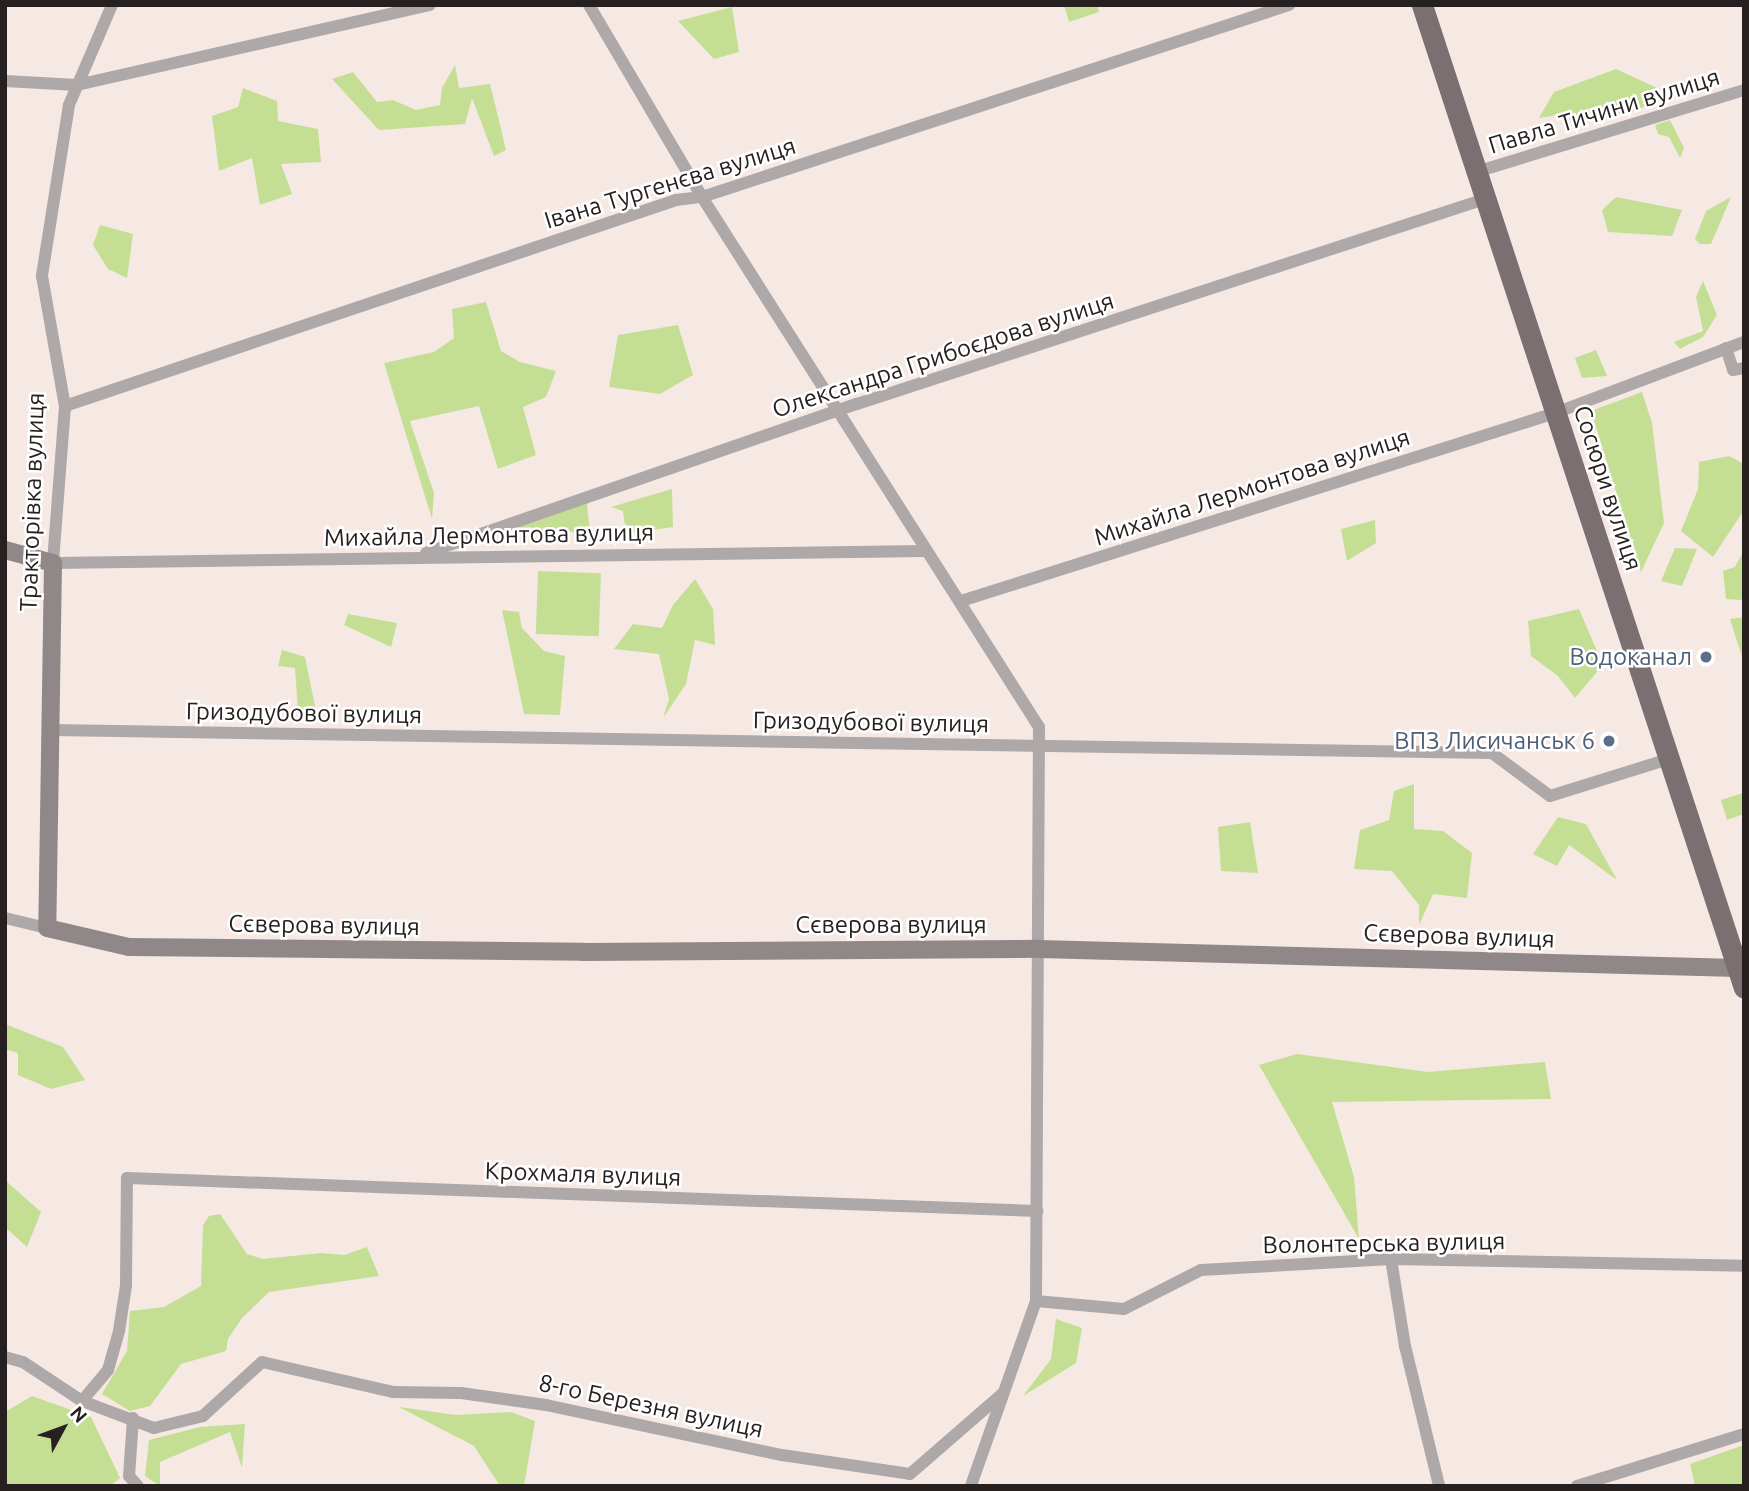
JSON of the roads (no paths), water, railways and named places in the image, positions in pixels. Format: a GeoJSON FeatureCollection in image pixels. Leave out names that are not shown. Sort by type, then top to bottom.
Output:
{"type":"FeatureCollection","features":[{"type":"Feature","properties":{"kind":"main road","name":"Сосюри вулиця"},"geometry":{"type":"LineString","coordinates":[[1422,5],[1741,978]]}},
{"type":"Feature","properties":{"kind":"main road"},"geometry":{"type":"LineString","coordinates":[[5,550],[53,563]]}},
{"type":"Feature","properties":{"kind":"main road","name":"Тракторівка вулиця"},"geometry":{"type":"LineString","coordinates":[[47,928],[53,730],[53,563]]}},
{"type":"Feature","properties":{"kind":"main road","name":"Сєверова вулиця"},"geometry":{"type":"LineString","coordinates":[[47,928],[129,947],[583,952],[1039,949],[1741,978]]}},
{"type":"Feature","properties":{"kind":"street","name":"Тракторівка вулиця"},"geometry":{"type":"LineString","coordinates":[[53,563],[65,406],[42,276],[69,105],[112,5]]}},
{"type":"Feature","properties":{"kind":"street"},"geometry":{"type":"LineString","coordinates":[[5,81],[77,85],[430,5]]}},
{"type":"Feature","properties":{"kind":"street"},"geometry":{"type":"LineString","coordinates":[[589,5],[702,197],[835,411],[925,551],[961,601],[1039,727],[1036,1301],[971,1486]]}},
{"type":"Feature","properties":{"kind":"street","name":"Івана Тургенєва вулиця"},"geometry":{"type":"LineString","coordinates":[[65,406],[676,200],[702,197],[1289,5]]}},
{"type":"Feature","properties":{"kind":"street","name":"Павла Тичини вулиця"},"geometry":{"type":"LineString","coordinates":[[1476,172],[1744,90]]}},
{"type":"Feature","properties":{"kind":"street","name":"Олександра Грибоєдова вулиця"},"geometry":{"type":"LineString","coordinates":[[416,556],[835,411],[1485,199]]}},
{"type":"Feature","properties":{"kind":"street","name":"Михайла Лермонтова вулиця"},"geometry":{"type":"LineString","coordinates":[[961,601],[1555,413],[1744,342]]}},
{"type":"Feature","properties":{"kind":"street"},"geometry":{"type":"LineString","coordinates":[[1726,348],[1734,370],[1744,368]]}},
{"type":"Feature","properties":{"kind":"street","name":"Михайла Лермонтова вулиця"},"geometry":{"type":"LineString","coordinates":[[53,563],[925,551]]}},
{"type":"Feature","properties":{"kind":"street","name":"Гризодубової вулиця"},"geometry":{"type":"LineString","coordinates":[[53,730],[1492,754],[1550,796],[1669,759]]}},
{"type":"Feature","properties":{"kind":"street"},"geometry":{"type":"LineString","coordinates":[[5,918],[47,928]]}},
{"type":"Feature","properties":{"kind":"street","name":"Крохмаля вулиця"},"geometry":{"type":"LineString","coordinates":[[82,1401],[108,1370],[119,1332],[126,1286],[127,1178],[1037,1211]]}},
{"type":"Feature","properties":{"kind":"street"},"geometry":{"type":"LineString","coordinates":[[1391,1259],[1405,1346],[1439,1486]]}},
{"type":"Feature","properties":{"kind":"street","name":"Волонтерська вулиця"},"geometry":{"type":"LineString","coordinates":[[1036,1301],[1125,1309],[1201,1270],[1391,1259],[1744,1266]]}},
{"type":"Feature","properties":{"kind":"street"},"geometry":{"type":"LineString","coordinates":[[5,1357],[23,1362],[82,1401],[133,1418],[129,1476],[138,1486]]}},
{"type":"Feature","properties":{"kind":"street","name":"8-го Березня вулиця"},"geometry":{"type":"LineString","coordinates":[[133,1418],[153,1428],[203,1416],[262,1362],[393,1392],[461,1393],[546,1405],[782,1455],[910,1474]]}},
{"type":"Feature","properties":{"kind":"street"},"geometry":{"type":"LineString","coordinates":[[901,1486],[910,1474],[1003,1393]]}},
{"type":"Feature","properties":{"kind":"street"},"geometry":{"type":"LineString","coordinates":[[1577,1486],[1744,1434]]}},
{"type":"Feature","properties":{"kind":"place","name":"Водоканал"},"geometry":{"type":"Point","coordinates":[1706,657]}},
{"type":"Feature","properties":{"kind":"place","name":"ВПЗ Лисичанськ 6"},"geometry":{"type":"Point","coordinates":[1609,741]}}]}
